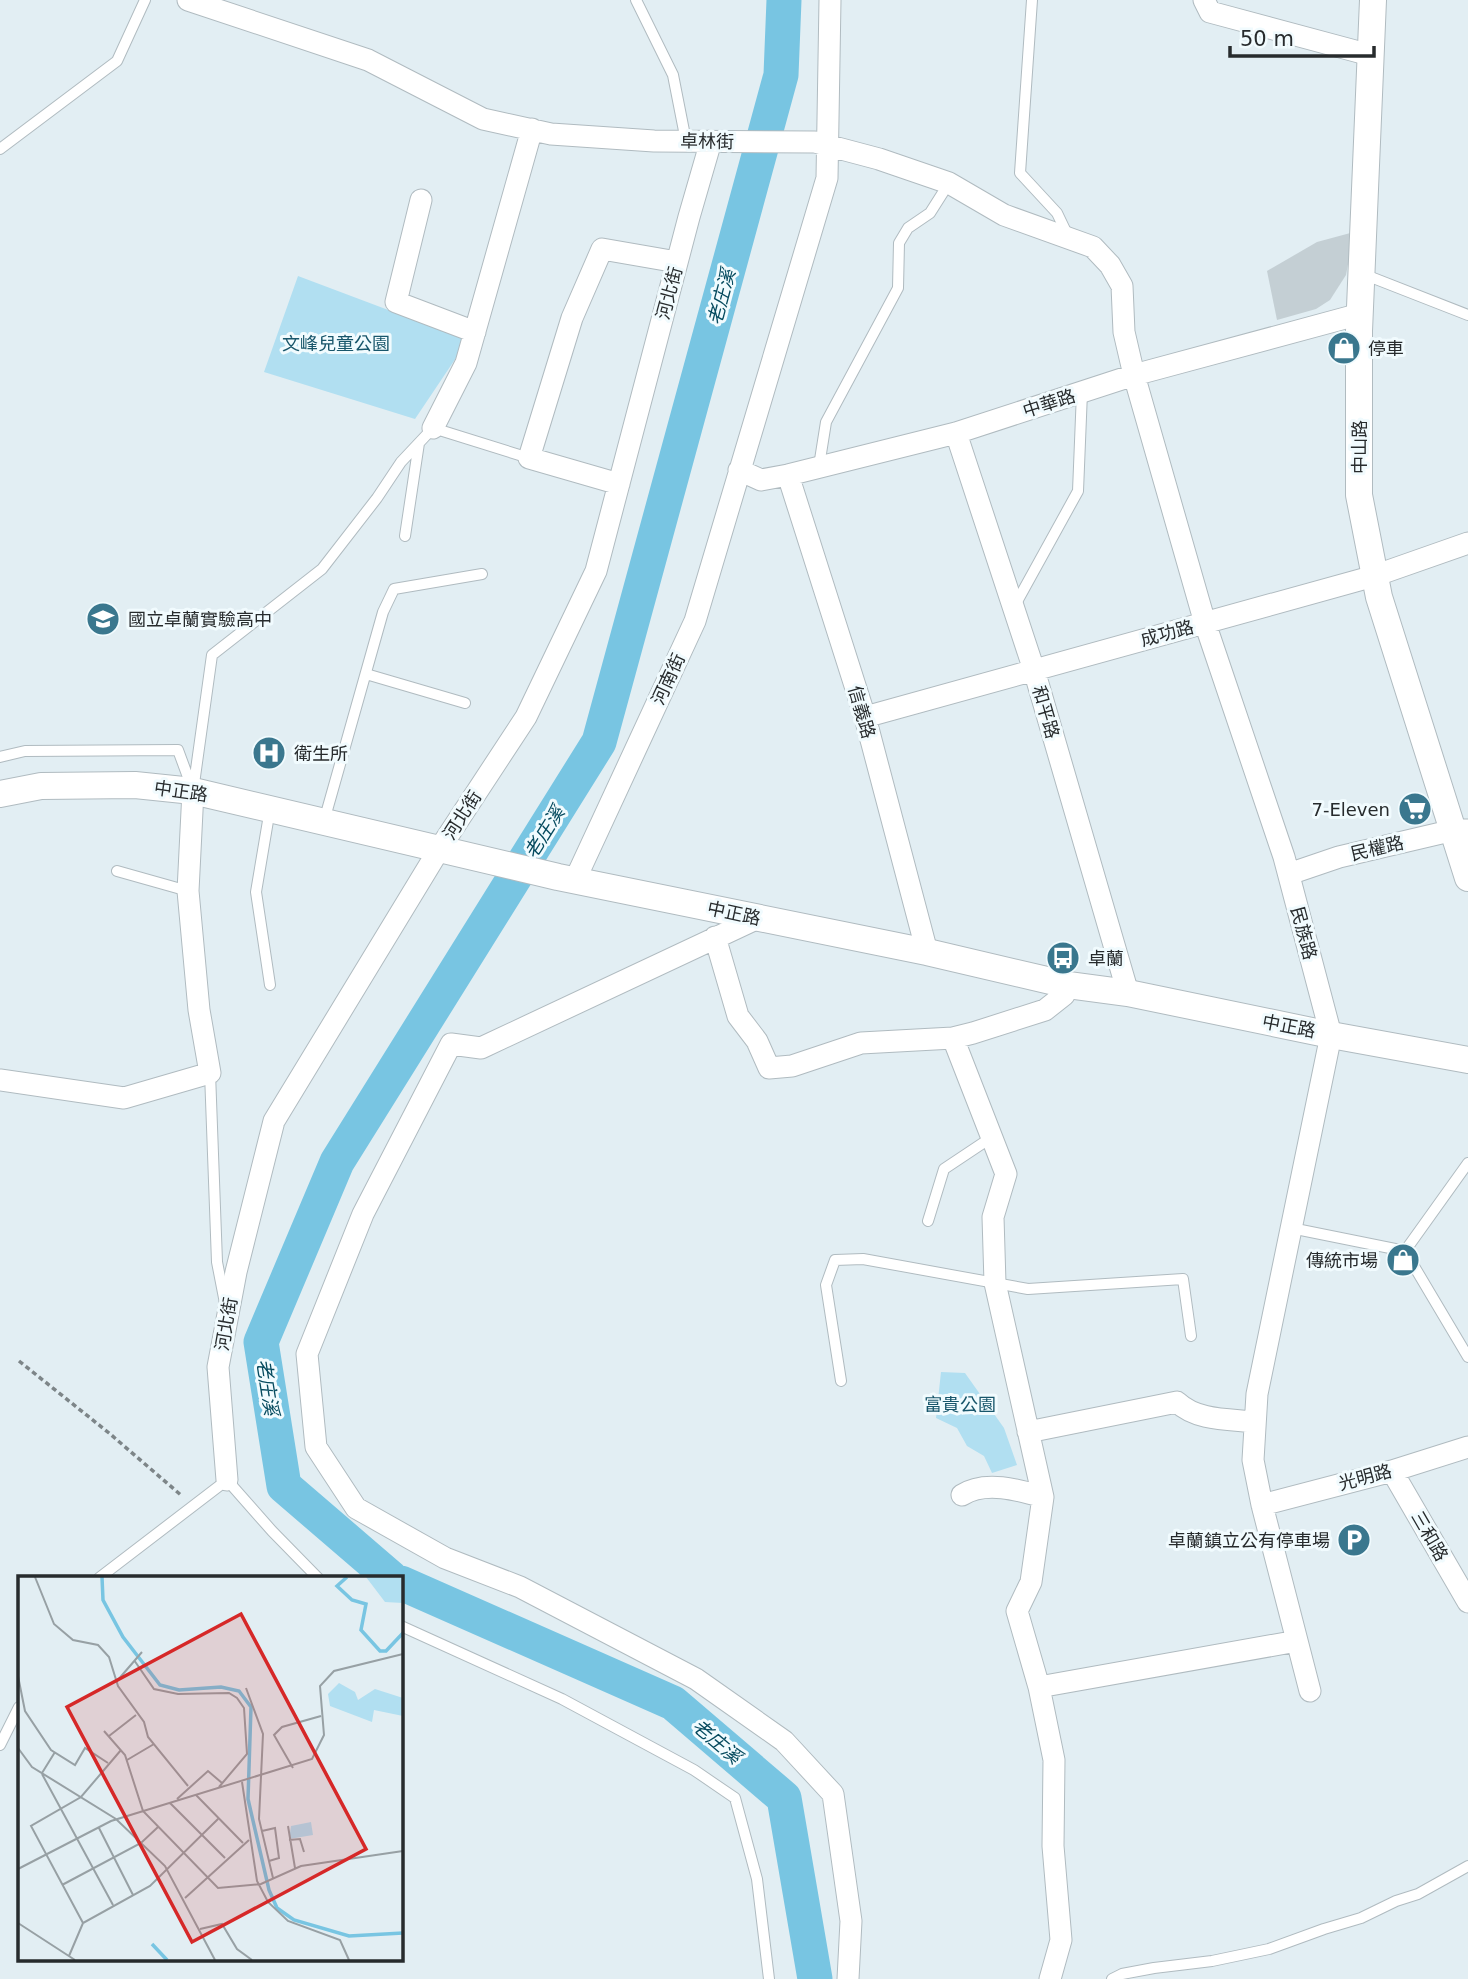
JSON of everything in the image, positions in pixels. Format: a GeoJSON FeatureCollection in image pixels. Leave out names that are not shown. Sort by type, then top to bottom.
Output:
{"type":"FeatureCollection","features":[{"type":"Feature","properties":{"kind":"street","name":"卓林街"},"geometry":{"type":"LineString","coordinates":[[188,0],[369,60],[483,119],[551,134],[686,141],[815,142],[879,159],[949,183],[1004,215],[1094,247],[1110,265],[1122,286],[1124,332],[1135,375]]}},
{"type":"Feature","properties":{"kind":"street","name":"河南街"},"geometry":{"type":"LineString","coordinates":[[567,879],[695,621],[827,178],[830,0]]}},
{"type":"Feature","properties":{"kind":"street"},"geometry":{"type":"LineString","coordinates":[[1204,0],[1210,12],[1370,55]]}},
{"type":"Feature","properties":{"kind":"street","name":"中山路"},"geometry":{"type":"LineString","coordinates":[[1373,0],[1361,273],[1359,495],[1383,610],[1461,830],[1468,878]]}},
{"type":"Feature","properties":{"kind":"street"},"geometry":{"type":"LineString","coordinates":[[426,435],[467,363],[532,129]]}},
{"type":"Feature","properties":{"kind":"street","name":"河北街"},"geometry":{"type":"LineString","coordinates":[[227,1480],[218,1367],[236,1272],[274,1121],[440,848],[526,717],[596,571],[711,141]]}},
{"type":"Feature","properties":{"kind":"street"},"geometry":{"type":"LineString","coordinates":[[421,200],[396,302],[475,332]]}},
{"type":"Feature","properties":{"kind":"street"},"geometry":{"type":"LineString","coordinates":[[619,484],[529,458],[572,318],[602,249],[677,262]]}},
{"type":"Feature","properties":{"kind":"street","name":"中華路"},"geometry":{"type":"LineString","coordinates":[[739,470],[761,480],[956,433],[1135,375],[1360,313]]}},
{"type":"Feature","properties":{"kind":"street","name":"民族路"},"geometry":{"type":"LineString","coordinates":[[1135,375],[1205,623],[1289,874],[1331,1035],[1257,1394],[1253,1460],[1310,1691]]}},
{"type":"Feature","properties":{"kind":"street","name":"和平路"},"geometry":{"type":"LineString","coordinates":[[956,433],[1034,670],[1128,993]]}},
{"type":"Feature","properties":{"kind":"street","name":"信義路"},"geometry":{"type":"LineString","coordinates":[[788,475],[865,717],[927,952]]}},
{"type":"Feature","properties":{"kind":"street","name":"成功路"},"geometry":{"type":"LineString","coordinates":[[865,717],[1374,576],[1468,543]]}},
{"type":"Feature","properties":{"kind":"street","name":"中正路"},"geometry":{"type":"LineString","coordinates":[[0,793],[41,786],[117,785],[193,791],[567,879],[927,952],[1068,985],[1128,993],[1468,1060]]}},
{"type":"Feature","properties":{"kind":"street"},"geometry":{"type":"LineString","coordinates":[[0,1080],[124,1098],[210,1073],[199,1010],[188,891],[193,791]]}},
{"type":"Feature","properties":{"kind":"street","name":"民權路"},"geometry":{"type":"LineString","coordinates":[[1289,874],[1339,857],[1461,830]]}},
{"type":"Feature","properties":{"kind":"street"},"geometry":{"type":"LineString","coordinates":[[758,918],[481,1048],[451,1044],[363,1214],[307,1354],[316,1447],[356,1508],[445,1558],[520,1587],[696,1679],[784,1741],[833,1794],[851,1921],[848,1979]]}},
{"type":"Feature","properties":{"kind":"street"},"geometry":{"type":"LineString","coordinates":[[715,937],[738,1016],[757,1041],[769,1068],[792,1066],[861,1043],[953,1038],[1045,1010],[1064,995],[1068,985]]}},
{"type":"Feature","properties":{"kind":"street"},"geometry":{"type":"LineString","coordinates":[[953,1038],[1006,1174],[993,1217],[995,1283],[1043,1497],[1031,1582],[1017,1611],[1039,1687],[1054,1760],[1054,1846],[1061,1940],[1051,1978]]}},
{"type":"Feature","properties":{"kind":"street"},"geometry":{"type":"LineString","coordinates":[[1028,1432],[1177,1402],[1187,1411],[1214,1418],[1255,1422]]}},
{"type":"Feature","properties":{"kind":"street","name":"光明路"},"geometry":{"type":"LineString","coordinates":[[1262,1505],[1392,1471],[1468,1447]]}},
{"type":"Feature","properties":{"kind":"street","name":"三和路"},"geometry":{"type":"LineString","coordinates":[[1392,1471],[1468,1602]]}},
{"type":"Feature","properties":{"kind":"street"},"geometry":{"type":"LineString","coordinates":[[962,1495],[971,1489],[1013,1489],[1043,1497]]}},
{"type":"Feature","properties":{"kind":"street"},"geometry":{"type":"LineString","coordinates":[[1039,1687],[1297,1641]]}},
{"type":"Feature","properties":{"kind":"lane"},"geometry":{"type":"LineString","coordinates":[[0,149],[117,61],[145,0]]}},
{"type":"Feature","properties":{"kind":"lane"},"geometry":{"type":"LineString","coordinates":[[636,0],[673,75],[686,141]]}},
{"type":"Feature","properties":{"kind":"lane"},"geometry":{"type":"LineString","coordinates":[[1032,0],[1020,173],[1058,214],[1069,238]]}},
{"type":"Feature","properties":{"kind":"lane"},"geometry":{"type":"LineString","coordinates":[[819,466],[826,422],[898,288],[898,243],[908,228],[930,213],[949,183]]}},
{"type":"Feature","properties":{"kind":"lane"},"geometry":{"type":"LineString","coordinates":[[1361,273],[1468,315]]}},
{"type":"Feature","properties":{"kind":"lane"},"geometry":{"type":"LineString","coordinates":[[1013,609],[1078,491],[1082,392]]}},
{"type":"Feature","properties":{"kind":"lane"},"geometry":{"type":"LineString","coordinates":[[426,435],[529,458]]}},
{"type":"Feature","properties":{"kind":"lane"},"geometry":{"type":"LineString","coordinates":[[405,536],[426,435]]}},
{"type":"Feature","properties":{"kind":"lane"},"geometry":{"type":"LineString","coordinates":[[193,791],[212,655],[322,569],[401,462],[426,435]]}},
{"type":"Feature","properties":{"kind":"lane"},"geometry":{"type":"LineString","coordinates":[[324,821],[383,612],[394,589],[482,575]]}},
{"type":"Feature","properties":{"kind":"lane"},"geometry":{"type":"LineString","coordinates":[[366,674],[465,703]]}},
{"type":"Feature","properties":{"kind":"lane"},"geometry":{"type":"LineString","coordinates":[[0,757],[25,751],[178,750],[193,791]]}},
{"type":"Feature","properties":{"kind":"lane"},"geometry":{"type":"LineString","coordinates":[[270,809],[256,892],[270,985]]}},
{"type":"Feature","properties":{"kind":"lane"},"geometry":{"type":"LineString","coordinates":[[117,871],[188,891]]}},
{"type":"Feature","properties":{"kind":"lane"},"geometry":{"type":"LineString","coordinates":[[210,1073],[217,1262],[228,1318]]}},
{"type":"Feature","properties":{"kind":"lane"},"geometry":{"type":"LineString","coordinates":[[928,1221],[944,1169],[992,1137]]}},
{"type":"Feature","properties":{"kind":"lane"},"geometry":{"type":"LineString","coordinates":[[1405,1251],[1468,1163]]}},
{"type":"Feature","properties":{"kind":"lane"},"geometry":{"type":"LineString","coordinates":[[1291,1228],[1405,1251],[1468,1357]]}},
{"type":"Feature","properties":{"kind":"lane"},"geometry":{"type":"LineString","coordinates":[[841,1381],[826,1285],[835,1260],[863,1259],[1028,1289],[1183,1279],[1191,1336]]}},
{"type":"Feature","properties":{"kind":"lane"},"geometry":{"type":"LineString","coordinates":[[102,1576],[227,1480],[316,1576]]}},
{"type":"Feature","properties":{"kind":"lane"},"geometry":{"type":"LineString","coordinates":[[402,1626],[562,1699],[694,1770],[735,1798],[757,1879],[769,1979]]}},
{"type":"Feature","properties":{"kind":"lane"},"geometry":{"type":"LineString","coordinates":[[0,1745],[18,1709]]}},
{"type":"Feature","properties":{"kind":"lane"},"geometry":{"type":"LineString","coordinates":[[1112,1979],[1122,1974],[1212,1961],[1269,1949],[1362,1918],[1396,1901],[1418,1894],[1468,1866]]}},
{"type":"Feature","properties":{"kind":"path"},"geometry":{"type":"LineString","coordinates":[[19,1361],[194,1506]]}},
{"type":"Feature","properties":{"kind":"green space","name":"文峰兒童公園"},"geometry":{"type":"Polygon","coordinates":[[[298,276],[468,340],[415,419],[264,372],[298,276]]]}},
{"type":"Feature","properties":{"kind":"green space","name":"富貴公園"},"geometry":{"type":"Polygon","coordinates":[[[941,1372],[965,1373],[1004,1428],[1017,1465],[992,1473],[984,1456],[967,1446],[957,1428],[936,1418],[941,1372]]]}},
{"type":"Feature","properties":{"kind":"building"},"geometry":{"type":"Polygon","coordinates":[[[1354,232],[1346,275],[1330,300],[1316,309],[1277,320],[1267,271],[1317,242],[1354,232]]]}},
{"type":"Feature","properties":{"kind":"waterway","name":"老庄溪"},"geometry":{"type":"LineString","coordinates":[[389,1576],[284,1486],[261,1342],[337,1162],[599,742],[781,75],[784,0]]}},
{"type":"Feature","properties":{"kind":"waterway","name":"老庄溪"},"geometry":{"type":"LineString","coordinates":[[402,1583],[673,1703],[784,1798],[815,1979]]}},
{"type":"Feature","properties":{"kind":"place","name":"停車"},"geometry":{"type":"Point","coordinates":[1344,348]}},
{"type":"Feature","properties":{"kind":"place","name":"國立卓蘭實驗高中"},"geometry":{"type":"Point","coordinates":[103,619]}},
{"type":"Feature","properties":{"kind":"place","name":"衛生所"},"geometry":{"type":"Point","coordinates":[269,753]}},
{"type":"Feature","properties":{"kind":"place","name":"7-Eleven"},"geometry":{"type":"Point","coordinates":[1415,809]}},
{"type":"Feature","properties":{"kind":"place","name":"卓蘭"},"geometry":{"type":"Point","coordinates":[1063,958]}},
{"type":"Feature","properties":{"kind":"place","name":"傳統市場"},"geometry":{"type":"Point","coordinates":[1403,1260]}},
{"type":"Feature","properties":{"kind":"place","name":"卓蘭鎮立公有停車場"},"geometry":{"type":"Point","coordinates":[1354,1540]}}]}
